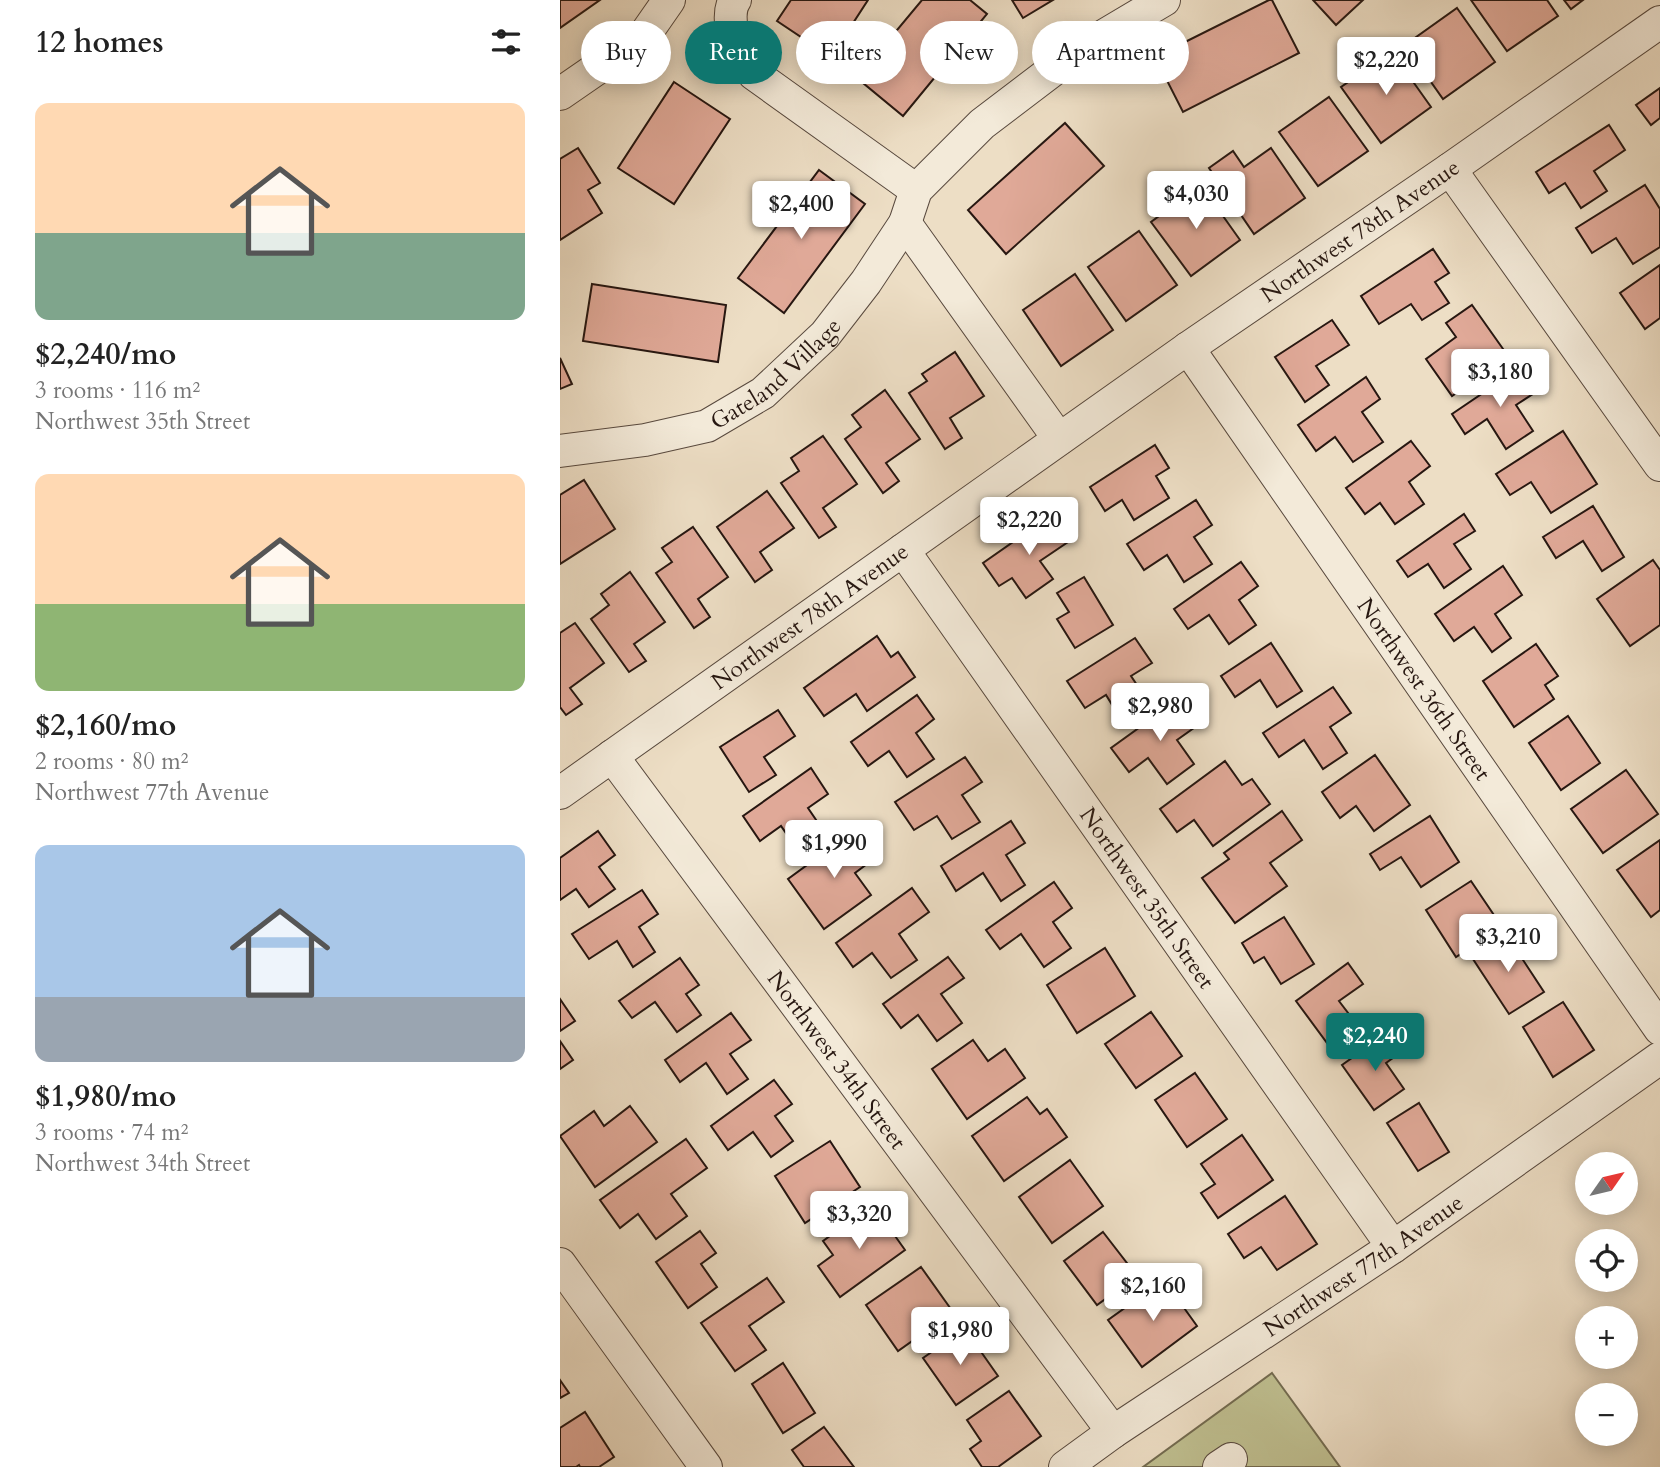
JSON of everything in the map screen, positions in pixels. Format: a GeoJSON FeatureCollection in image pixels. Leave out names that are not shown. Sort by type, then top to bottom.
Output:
{"type":"FeatureCollection","features":[{"type":"Feature","properties":{"kind":"street"},"geometry":{"type":"LineString","coordinates":[[560,94],[644,36],[669,0]]}},
{"type":"Feature","properties":{"kind":"street"},"geometry":{"type":"LineString","coordinates":[[735,0],[731,6],[733,32],[740,55],[754,74],[916,190]]}},
{"type":"Feature","properties":{"kind":"street","name":"Gateland Village"},"geometry":{"type":"LineString","coordinates":[[560,451],[645,440],[707,426],[763,393],[825,335],[866,282],[905,223],[916,190],[982,124],[1078,51],[1164,0]]}},
{"type":"Feature","properties":{"kind":"street","name":"Northwest 78th Avenue"},"geometry":{"type":"LineString","coordinates":[[560,793],[1188,348],[1660,22]]}},
{"type":"Feature","properties":{"kind":"street"},"geometry":{"type":"LineString","coordinates":[[1450,169],[1660,465]]}},
{"type":"Feature","properties":{"kind":"street"},"geometry":{"type":"LineString","coordinates":[[905,223],[1059,439]]}},
{"type":"Feature","properties":{"kind":"street","name":"Northwest 36th Street"},"geometry":{"type":"LineString","coordinates":[[1188,348],[1660,1029]]}},
{"type":"Feature","properties":{"kind":"street","name":"Northwest 35th Street"},"geometry":{"type":"LineString","coordinates":[[903,550],[1393,1247]]}},
{"type":"Feature","properties":{"kind":"street","name":"Northwest 34th Street"},"geometry":{"type":"LineString","coordinates":[[612,756],[1113,1432]]}},
{"type":"Feature","properties":{"kind":"street","name":"Northwest 77th Avenue"},"geometry":{"type":"LineString","coordinates":[[1065,1467],[1113,1432],[1393,1247],[1660,1058]]}},
{"type":"Feature","properties":{"kind":"street"},"geometry":{"type":"LineString","coordinates":[[560,1264],[706,1467]]}},
{"type":"Feature","properties":{"kind":"green space"},"geometry":{"type":"Polygon","coordinates":[[[1272,1373],[1340,1467],[1143,1467],[1272,1373]]]}},
{"type":"Feature","properties":{"kind":"building"},"geometry":{"type":"Polygon","coordinates":[[[560,0],[600,0],[560,28],[560,0]]]}},
{"type":"Feature","properties":{"kind":"building"},"geometry":{"type":"Polygon","coordinates":[[[791,0],[868,0],[854,21],[796,21],[796,34],[782,24],[782,21],[777,21],[791,0]]]}},
{"type":"Feature","properties":{"kind":"building"},"geometry":{"type":"Polygon","coordinates":[[[922,0],[970,0],[987,14],[981,21],[920,21],[920,84],[929,84],[903,116],[864,84],[906,84],[904,21],[922,0]]]}},
{"type":"Feature","properties":{"kind":"building"},"geometry":{"type":"Polygon","coordinates":[[[1012,0],[1053,0],[1023,18],[1012,0]]]}},
{"type":"Feature","properties":{"kind":"building"},"geometry":{"type":"Polygon","coordinates":[[[1272,0],[1299,53],[1183,112],[1169,84],[1189,84],[1189,40],[1272,0]]]}},
{"type":"Feature","properties":{"kind":"building"},"geometry":{"type":"Polygon","coordinates":[[[1313,0],[1363,0],[1336,25],[1313,0]]]}},
{"type":"Feature","properties":{"kind":"building"},"geometry":{"type":"Polygon","coordinates":[[[1471,0],[1547,0],[1558,16],[1507,51],[1471,0]]]}},
{"type":"Feature","properties":{"kind":"building"},"geometry":{"type":"Polygon","coordinates":[[[1564,0],[1583,0],[1571,9],[1564,0]]]}},
{"type":"Feature","properties":{"kind":"building"},"geometry":{"type":"Polygon","coordinates":[[[1457,8],[1495,62],[1443,99],[1405,45],[1457,8]]]}},
{"type":"Feature","properties":{"kind":"building"},"geometry":{"type":"Polygon","coordinates":[[[1392,52],[1431,107],[1381,143],[1341,87],[1392,52]]]}},
{"type":"Feature","properties":{"kind":"building"},"geometry":{"type":"Polygon","coordinates":[[[674,82],[730,119],[674,204],[618,168],[674,82]]]}},
{"type":"Feature","properties":{"kind":"building"},"geometry":{"type":"Polygon","coordinates":[[[1660,88],[1660,118],[1651,125],[1636,105],[1660,88]]]}},
{"type":"Feature","properties":{"kind":"building"},"geometry":{"type":"Polygon","coordinates":[[[1329,97],[1368,151],[1318,186],[1279,132],[1329,97]]]}},
{"type":"Feature","properties":{"kind":"building"},"geometry":{"type":"Polygon","coordinates":[[[1065,123],[1104,166],[1006,254],[968,210],[1065,123]]]}},
{"type":"Feature","properties":{"kind":"building"},"geometry":{"type":"Polygon","coordinates":[[[1609,125],[1625,150],[1594,171],[1607,191],[1581,208],[1565,183],[1549,193],[1536,172],[1609,125]]]}},
{"type":"Feature","properties":{"kind":"building"},"geometry":{"type":"Polygon","coordinates":[[[578,148],[600,183],[588,190],[602,213],[560,240],[560,159],[578,148]]]}},
{"type":"Feature","properties":{"kind":"building"},"geometry":{"type":"Polygon","coordinates":[[[1271,148],[1305,198],[1254,234],[1209,168],[1233,151],[1244,167],[1271,148]]]}},
{"type":"Feature","properties":{"kind":"building"},"geometry":{"type":"Polygon","coordinates":[[[819,170],[865,204],[784,313],[738,278],[819,170]]]}},
{"type":"Feature","properties":{"kind":"building"},"geometry":{"type":"Polygon","coordinates":[[[1201,185],[1240,240],[1191,276],[1151,222],[1201,185]]]}},
{"type":"Feature","properties":{"kind":"building"},"geometry":{"type":"Polygon","coordinates":[[[1645,185],[1660,209],[1660,247],[1633,264],[1616,238],[1592,253],[1576,228],[1645,185]]]}},
{"type":"Feature","properties":{"kind":"building"},"geometry":{"type":"Polygon","coordinates":[[[1139,231],[1177,285],[1126,321],[1088,267],[1139,231]]]}},
{"type":"Feature","properties":{"kind":"building"},"geometry":{"type":"Polygon","coordinates":[[[1433,249],[1449,273],[1435,282],[1449,303],[1422,320],[1411,304],[1379,324],[1361,296],[1433,249]]]}},
{"type":"Feature","properties":{"kind":"building"},"geometry":{"type":"Polygon","coordinates":[[[1660,265],[1660,318],[1645,329],[1620,293],[1660,265]]]}},
{"type":"Feature","properties":{"kind":"building"},"geometry":{"type":"Polygon","coordinates":[[[1075,274],[1113,330],[1061,366],[1023,310],[1075,274]]]}},
{"type":"Feature","properties":{"kind":"building"},"geometry":{"type":"Polygon","coordinates":[[[592,284],[726,305],[718,362],[583,341],[592,284]]]}},
{"type":"Feature","properties":{"kind":"building"},"geometry":{"type":"Polygon","coordinates":[[[1472,305],[1508,356],[1452,396],[1426,359],[1456,337],[1446,323],[1472,305]]]}},
{"type":"Feature","properties":{"kind":"building"},"geometry":{"type":"Polygon","coordinates":[[[1332,320],[1349,345],[1316,366],[1329,385],[1305,402],[1275,357],[1332,320]]]}},
{"type":"Feature","properties":{"kind":"building"},"geometry":{"type":"Polygon","coordinates":[[[955,352],[984,396],[950,418],[962,438],[945,449],[909,393],[927,381],[922,374],[955,352]]]}},
{"type":"Feature","properties":{"kind":"building"},"geometry":{"type":"Polygon","coordinates":[[[560,358],[572,384],[560,389],[560,358]]]}},
{"type":"Feature","properties":{"kind":"building"},"geometry":{"type":"Polygon","coordinates":[[[1520,368],[1536,392],[1516,405],[1533,431],[1506,449],[1487,419],[1465,434],[1452,414],[1520,368]]]}},
{"type":"Feature","properties":{"kind":"building"},"geometry":{"type":"Polygon","coordinates":[[[1366,377],[1380,399],[1362,412],[1383,442],[1353,462],[1335,437],[1316,451],[1298,425],[1366,377]]]}},
{"type":"Feature","properties":{"kind":"building"},"geometry":{"type":"Polygon","coordinates":[[[885,390],[920,439],[886,463],[899,481],[883,493],[845,439],[861,427],[852,415],[885,390]]]}},
{"type":"Feature","properties":{"kind":"building"},"geometry":{"type":"Polygon","coordinates":[[[1563,431],[1597,484],[1551,513],[1531,482],[1510,495],[1496,474],[1563,431]]]}},
{"type":"Feature","properties":{"kind":"building"},"geometry":{"type":"Polygon","coordinates":[[[823,436],[857,484],[823,508],[836,527],[819,538],[781,483],[799,471],[791,458],[823,436]]]}},
{"type":"Feature","properties":{"kind":"building"},"geometry":{"type":"Polygon","coordinates":[[[1411,441],[1430,466],[1409,482],[1424,504],[1395,524],[1380,503],[1365,514],[1346,488],[1411,441]]]}},
{"type":"Feature","properties":{"kind":"building"},"geometry":{"type":"Polygon","coordinates":[[[1155,445],[1169,468],[1156,476],[1169,498],[1134,520],[1122,500],[1105,511],[1090,487],[1155,445]]]}},
{"type":"Feature","properties":{"kind":"building"},"geometry":{"type":"Polygon","coordinates":[[[584,480],[615,529],[560,564],[560,495],[584,480]]]}},
{"type":"Feature","properties":{"kind":"building"},"geometry":{"type":"Polygon","coordinates":[[[767,491],[794,528],[760,552],[772,570],[755,582],[717,527],[767,491]]]}},
{"type":"Feature","properties":{"kind":"building"},"geometry":{"type":"Polygon","coordinates":[[[1196,500],[1212,525],[1194,537],[1212,564],[1184,582],[1167,555],[1144,570],[1127,544],[1196,500]]]}},
{"type":"Feature","properties":{"kind":"building"},"geometry":{"type":"Polygon","coordinates":[[[1593,506],[1624,557],[1602,571],[1583,541],[1556,558],[1543,537],[1593,506]]]}},
{"type":"Feature","properties":{"kind":"building"},"geometry":{"type":"Polygon","coordinates":[[[1053,514],[1071,540],[1040,561],[1053,579],[1026,598],[1012,578],[999,586],[983,563],[1053,514]]]}},
{"type":"Feature","properties":{"kind":"building"},"geometry":{"type":"Polygon","coordinates":[[[1464,514],[1475,531],[1454,544],[1471,569],[1444,588],[1428,564],[1408,577],[1397,561],[1464,514]]]}},
{"type":"Feature","properties":{"kind":"building"},"geometry":{"type":"Polygon","coordinates":[[[693,527],[728,577],[698,599],[710,617],[694,628],[656,573],[672,562],[662,548],[693,527]]]}},
{"type":"Feature","properties":{"kind":"building"},"geometry":{"type":"Polygon","coordinates":[[[1653,560],[1660,570],[1660,625],[1630,646],[1597,599],[1653,560]]]}},
{"type":"Feature","properties":{"kind":"building"},"geometry":{"type":"Polygon","coordinates":[[[1241,562],[1258,586],[1239,600],[1256,625],[1229,644],[1209,615],[1188,629],[1174,609],[1241,562]]]}},
{"type":"Feature","properties":{"kind":"building"},"geometry":{"type":"Polygon","coordinates":[[[1503,566],[1522,595],[1495,614],[1511,638],[1492,652],[1474,627],[1454,641],[1435,614],[1503,566]]]}},
{"type":"Feature","properties":{"kind":"building"},"geometry":{"type":"Polygon","coordinates":[[[630,572],[665,622],[634,644],[646,661],[629,672],[591,619],[609,605],[601,594],[630,572]]]}},
{"type":"Feature","properties":{"kind":"building"},"geometry":{"type":"Polygon","coordinates":[[[1084,577],[1113,625],[1075,648],[1057,619],[1069,612],[1057,593],[1084,577]]]}},
{"type":"Feature","properties":{"kind":"building"},"geometry":{"type":"Polygon","coordinates":[[[575,623],[604,663],[570,688],[582,704],[566,715],[560,707],[560,633],[575,623]]]}},
{"type":"Feature","properties":{"kind":"building"},"geometry":{"type":"Polygon","coordinates":[[[877,636],[891,657],[898,652],[915,677],[867,711],[856,694],[824,716],[804,688],[877,636]]]}},
{"type":"Feature","properties":{"kind":"building"},"geometry":{"type":"Polygon","coordinates":[[[1135,638],[1152,663],[1131,676],[1149,703],[1122,721],[1106,695],[1085,708],[1067,681],[1135,638]]]}},
{"type":"Feature","properties":{"kind":"building"},"geometry":{"type":"Polygon","coordinates":[[[1271,643],[1302,691],[1277,707],[1260,680],[1235,697],[1221,676],[1271,643]]]}},
{"type":"Feature","properties":{"kind":"building"},"geometry":{"type":"Polygon","coordinates":[[[1536,644],[1558,676],[1545,685],[1554,699],[1514,727],[1483,681],[1536,644]]]}},
{"type":"Feature","properties":{"kind":"building"},"geometry":{"type":"Polygon","coordinates":[[[1333,687],[1351,713],[1330,727],[1347,753],[1323,769],[1304,740],[1279,757],[1263,733],[1333,687]]]}},
{"type":"Feature","properties":{"kind":"building"},"geometry":{"type":"Polygon","coordinates":[[[917,695],[934,719],[916,733],[934,759],[907,777],[889,751],[868,766],[851,742],[917,695]]]}},
{"type":"Feature","properties":{"kind":"building"},"geometry":{"type":"Polygon","coordinates":[[[1179,699],[1198,725],[1177,740],[1194,764],[1167,784],[1148,758],[1129,772],[1111,748],[1179,699]]]}},
{"type":"Feature","properties":{"kind":"building"},"geometry":{"type":"Polygon","coordinates":[[[778,710],[795,736],[764,757],[776,775],[749,792],[720,747],[778,710]]]}},
{"type":"Feature","properties":{"kind":"building"},"geometry":{"type":"Polygon","coordinates":[[[1568,716],[1600,763],[1561,790],[1529,743],[1568,716]]]}},
{"type":"Feature","properties":{"kind":"building"},"geometry":{"type":"Polygon","coordinates":[[[1375,755],[1410,805],[1374,831],[1356,806],[1340,818],[1322,792],[1375,755]]]}},
{"type":"Feature","properties":{"kind":"building"},"geometry":{"type":"Polygon","coordinates":[[[965,757],[982,782],[962,795],[980,822],[952,839],[937,816],[914,830],[895,802],[965,757]]]}},
{"type":"Feature","properties":{"kind":"building"},"geometry":{"type":"Polygon","coordinates":[[[1225,761],[1242,785],[1252,779],[1270,804],[1213,846],[1194,820],[1177,832],[1160,809],[1225,761]]]}},
{"type":"Feature","properties":{"kind":"building"},"geometry":{"type":"Polygon","coordinates":[[[811,768],[828,794],[808,808],[825,833],[799,852],[781,826],[760,841],[743,816],[811,768]]]}},
{"type":"Feature","properties":{"kind":"building"},"geometry":{"type":"Polygon","coordinates":[[[1626,770],[1658,814],[1603,853],[1571,809],[1626,770]]]}},
{"type":"Feature","properties":{"kind":"building"},"geometry":{"type":"Polygon","coordinates":[[[1282,811],[1302,840],[1270,863],[1287,886],[1235,923],[1202,878],[1229,859],[1224,853],[1282,811]]]}},
{"type":"Feature","properties":{"kind":"building"},"geometry":{"type":"Polygon","coordinates":[[[1430,816],[1459,862],[1421,887],[1401,857],[1380,870],[1370,854],[1430,816]]]}},
{"type":"Feature","properties":{"kind":"building"},"geometry":{"type":"Polygon","coordinates":[[[1011,821],[1025,843],[1006,855],[1025,885],[1001,901],[983,873],[956,891],[941,866],[1011,821]]]}},
{"type":"Feature","properties":{"kind":"building"},"geometry":{"type":"Polygon","coordinates":[[[855,830],[875,858],[855,873],[871,895],[824,929],[788,879],[855,830]]]}},
{"type":"Feature","properties":{"kind":"building"},"geometry":{"type":"Polygon","coordinates":[[[598,831],[615,855],[599,867],[615,889],[589,907],[576,889],[560,900],[560,858],[598,831]]]}},
{"type":"Feature","properties":{"kind":"building"},"geometry":{"type":"Polygon","coordinates":[[[1660,840],[1660,910],[1651,917],[1617,870],[1660,840]]]}},
{"type":"Feature","properties":{"kind":"building"},"geometry":{"type":"Polygon","coordinates":[[[1471,881],[1502,927],[1456,957],[1426,910],[1471,881]]]}},
{"type":"Feature","properties":{"kind":"building"},"geometry":{"type":"Polygon","coordinates":[[[1054,882],[1072,908],[1053,922],[1071,948],[1044,967],[1021,934],[1000,949],[986,930],[1054,882]]]}},
{"type":"Feature","properties":{"kind":"building"},"geometry":{"type":"Polygon","coordinates":[[[912,888],[929,912],[899,934],[917,960],[891,978],[872,953],[853,967],[836,943],[912,888]]]}},
{"type":"Feature","properties":{"kind":"building"},"geometry":{"type":"Polygon","coordinates":[[[642,890],[658,914],[639,927],[655,952],[633,967],[617,941],[589,959],[572,934],[642,890]]]}},
{"type":"Feature","properties":{"kind":"building"},"geometry":{"type":"Polygon","coordinates":[[[1284,917],[1314,964],[1281,984],[1264,957],[1254,963],[1242,943],[1284,917]]]}},
{"type":"Feature","properties":{"kind":"building"},"geometry":{"type":"Polygon","coordinates":[[[1506,934],[1544,992],[1509,1014],[1471,956],[1506,934]]]}},
{"type":"Feature","properties":{"kind":"building"},"geometry":{"type":"Polygon","coordinates":[[[1105,948],[1135,996],[1077,1033],[1047,985],[1105,948]]]}},
{"type":"Feature","properties":{"kind":"building"},"geometry":{"type":"Polygon","coordinates":[[[948,957],[964,978],[941,994],[962,1023],[937,1041],[918,1015],[901,1028],[883,1004],[948,957]]]}},
{"type":"Feature","properties":{"kind":"building"},"geometry":{"type":"Polygon","coordinates":[[[680,958],[699,985],[686,994],[701,1015],[677,1032],[655,1002],[632,1018],[619,1001],[680,958]]]}},
{"type":"Feature","properties":{"kind":"building"},"geometry":{"type":"Polygon","coordinates":[[[1348,963],[1363,984],[1339,1001],[1358,1026],[1330,1047],[1296,1001],[1348,963]]]}},
{"type":"Feature","properties":{"kind":"building"},"geometry":{"type":"Polygon","coordinates":[[[560,999],[575,1021],[560,1031],[560,999]]]}},
{"type":"Feature","properties":{"kind":"building"},"geometry":{"type":"Polygon","coordinates":[[[1563,1002],[1594,1050],[1553,1077],[1523,1027],[1563,1002]]]}},
{"type":"Feature","properties":{"kind":"building"},"geometry":{"type":"Polygon","coordinates":[[[1151,1012],[1182,1056],[1136,1088],[1105,1044],[1151,1012]]]}},
{"type":"Feature","properties":{"kind":"building"},"geometry":{"type":"Polygon","coordinates":[[[731,1013],[751,1040],[730,1054],[748,1079],[727,1094],[706,1063],[680,1082],[665,1060],[731,1013]]]}},
{"type":"Feature","properties":{"kind":"building"},"geometry":{"type":"Polygon","coordinates":[[[1383,1036],[1397,1055],[1386,1063],[1404,1089],[1374,1110],[1342,1065],[1383,1036]]]}},
{"type":"Feature","properties":{"kind":"building"},"geometry":{"type":"Polygon","coordinates":[[[973,1040],[988,1061],[1005,1049],[1025,1078],[967,1119],[932,1069],[973,1040]]]}},
{"type":"Feature","properties":{"kind":"building"},"geometry":{"type":"Polygon","coordinates":[[[560,1041],[573,1060],[560,1069],[560,1041]]]}},
{"type":"Feature","properties":{"kind":"building"},"geometry":{"type":"Polygon","coordinates":[[[1195,1073],[1227,1119],[1187,1147],[1155,1100],[1195,1073]]]}},
{"type":"Feature","properties":{"kind":"building"},"geometry":{"type":"Polygon","coordinates":[[[774,1080],[792,1104],[775,1116],[793,1141],[771,1157],[753,1132],[728,1150],[711,1126],[774,1080]]]}},
{"type":"Feature","properties":{"kind":"building"},"geometry":{"type":"Polygon","coordinates":[[[1027,1097],[1040,1114],[1047,1109],[1067,1137],[1004,1181],[972,1136],[1027,1097]]]}},
{"type":"Feature","properties":{"kind":"building"},"geometry":{"type":"Polygon","coordinates":[[[1419,1103],[1449,1152],[1418,1171],[1387,1123],[1419,1103]]]}},
{"type":"Feature","properties":{"kind":"building"},"geometry":{"type":"Polygon","coordinates":[[[630,1106],[657,1142],[595,1187],[560,1136],[594,1111],[604,1126],[630,1106]]]}},
{"type":"Feature","properties":{"kind":"building"},"geometry":{"type":"Polygon","coordinates":[[[1242,1135],[1273,1180],[1218,1218],[1201,1193],[1215,1184],[1201,1164],[1242,1135]]]}},
{"type":"Feature","properties":{"kind":"building"},"geometry":{"type":"Polygon","coordinates":[[[686,1139],[707,1168],[671,1194],[687,1216],[656,1239],[638,1214],[620,1228],[600,1200],[686,1139]]]}},
{"type":"Feature","properties":{"kind":"building"},"geometry":{"type":"Polygon","coordinates":[[[830,1141],[860,1187],[805,1223],[775,1176],[830,1141]]]}},
{"type":"Feature","properties":{"kind":"building"},"geometry":{"type":"Polygon","coordinates":[[[1070,1160],[1103,1206],[1052,1243],[1019,1197],[1070,1160]]]}},
{"type":"Feature","properties":{"kind":"building"},"geometry":{"type":"Polygon","coordinates":[[[1285,1196],[1317,1244],[1277,1270],[1261,1247],[1244,1258],[1228,1234],[1285,1196]]]}},
{"type":"Feature","properties":{"kind":"building"},"geometry":{"type":"Polygon","coordinates":[[[873,1205],[905,1250],[840,1297],[818,1266],[833,1255],[823,1241],[873,1205]]]}},
{"type":"Feature","properties":{"kind":"building"},"geometry":{"type":"Polygon","coordinates":[[[700,1231],[716,1253],[701,1264],[717,1287],[688,1308],[656,1262],[700,1231]]]}},
{"type":"Feature","properties":{"kind":"building"},"geometry":{"type":"Polygon","coordinates":[[[1103,1232],[1137,1276],[1097,1305],[1064,1261],[1103,1232]]]}},
{"type":"Feature","properties":{"kind":"building"},"geometry":{"type":"Polygon","coordinates":[[[921,1267],[953,1312],[898,1351],[866,1305],[921,1267]]]}},
{"type":"Feature","properties":{"kind":"building"},"geometry":{"type":"Polygon","coordinates":[[[767,1278],[784,1302],[749,1326],[766,1350],[735,1371],[701,1323],[767,1278]]]}},
{"type":"Feature","properties":{"kind":"building"},"geometry":{"type":"Polygon","coordinates":[[[1164,1280],[1197,1326],[1142,1367],[1108,1320],[1164,1280]]]}},
{"type":"Feature","properties":{"kind":"building"},"geometry":{"type":"Polygon","coordinates":[[[965,1329],[998,1376],[956,1405],[923,1358],[965,1329]]]}},
{"type":"Feature","properties":{"kind":"building"},"geometry":{"type":"Polygon","coordinates":[[[783,1363],[815,1413],[783,1433],[752,1384],[783,1363]]]}},
{"type":"Feature","properties":{"kind":"building"},"geometry":{"type":"Polygon","coordinates":[[[560,1380],[569,1393],[560,1398],[560,1380]]]}},
{"type":"Feature","properties":{"kind":"building"},"geometry":{"type":"Polygon","coordinates":[[[1009,1391],[1041,1436],[998,1467],[982,1467],[970,1449],[981,1441],[967,1420],[1009,1391]]]}},
{"type":"Feature","properties":{"kind":"building"},"geometry":{"type":"Polygon","coordinates":[[[585,1412],[614,1457],[599,1467],[560,1467],[560,1428],[585,1412]]]}},
{"type":"Feature","properties":{"kind":"building"},"geometry":{"type":"Polygon","coordinates":[[[824,1427],[854,1467],[804,1467],[792,1450],[824,1427]]]}}]}
